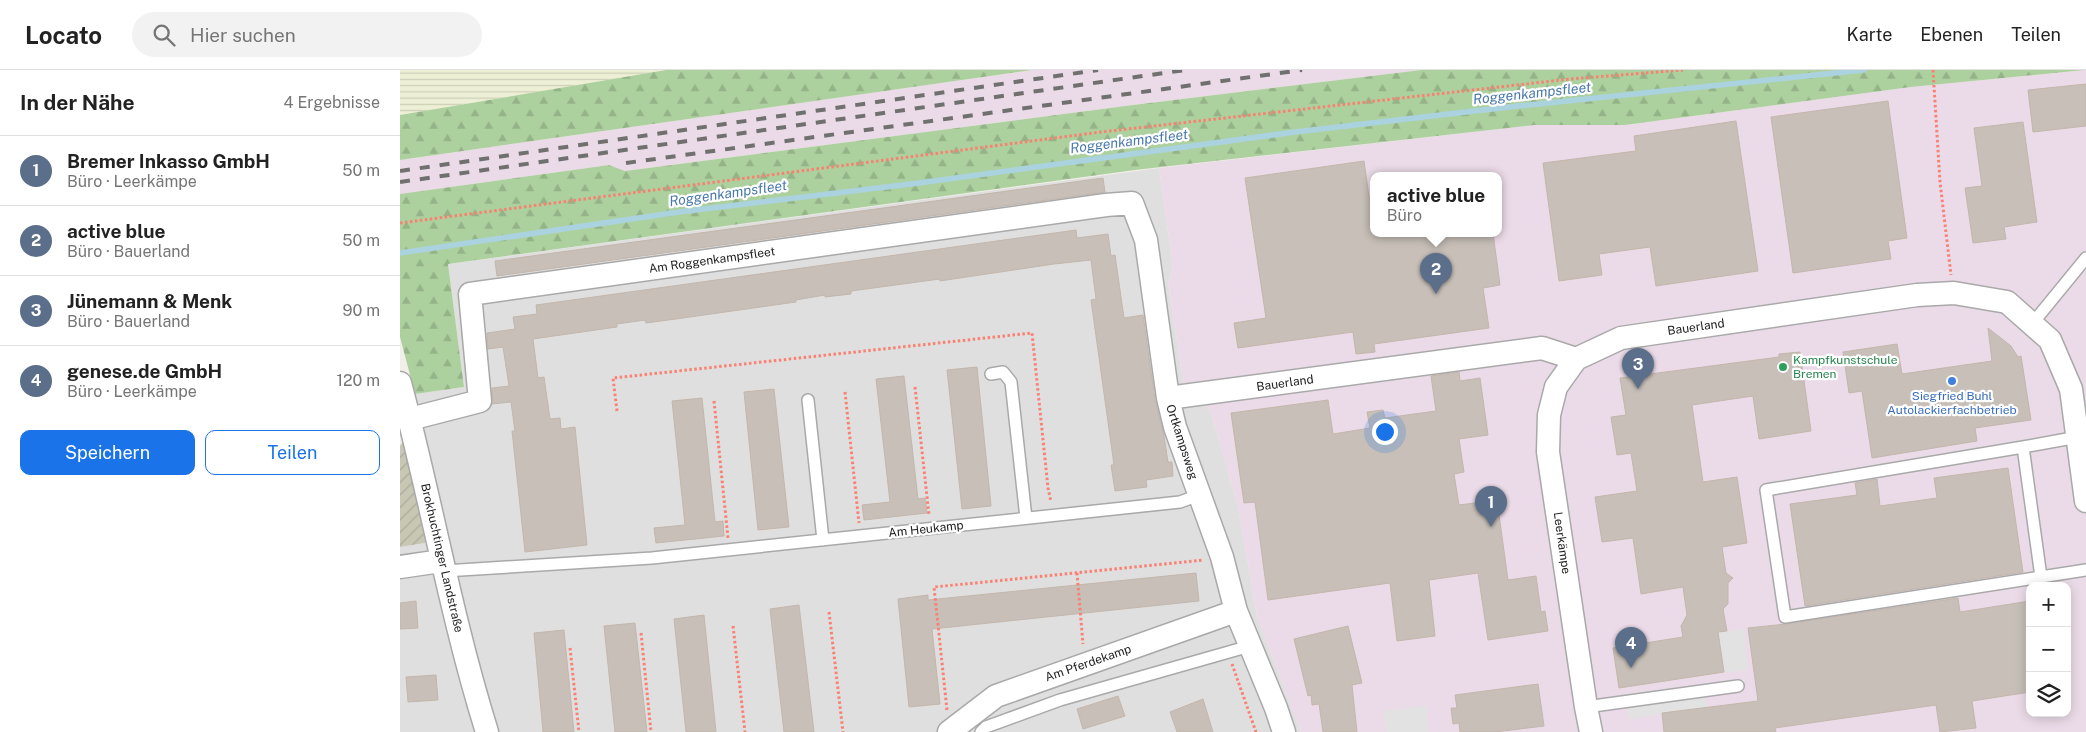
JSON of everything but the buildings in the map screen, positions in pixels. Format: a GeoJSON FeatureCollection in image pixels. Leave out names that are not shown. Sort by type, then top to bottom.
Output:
{"type":"FeatureCollection","features":[{"type":"Feature","properties":{"kind":"street","name":"Ortkampsweg"},"geometry":{"type":"LineString","coordinates":[[1132,203],[1146,240],[1168,398],[1176,428],[1222,557],[1236,611],[1284,732]]}},
{"type":"Feature","properties":{"kind":"street","name":"Am Roggenkampsfleet"},"geometry":{"type":"LineString","coordinates":[[410,419],[480,401],[470,294],[1096,206],[1132,203]]}},
{"type":"Feature","properties":{"kind":"street","name":"Bauerland"},"geometry":{"type":"LineString","coordinates":[[1168,398],[1542,348],[1576,359],[1621,338],[1917,296],[1954,293],[2007,302],[2050,340],[2071,389],[2085,479],[2086,501]]}},
{"type":"Feature","properties":{"kind":"street","name":"Leerkämpe"},"geometry":{"type":"LineString","coordinates":[[1576,359],[1556,387],[1549,415],[1548,452],[1591,732]]}},
{"type":"Feature","properties":{"kind":"street","name":"Brokhuchtinger Landstraße"},"geometry":{"type":"LineString","coordinates":[[400,382],[443,566],[475,696],[486,732]]}},
{"type":"Feature","properties":{"kind":"street"},"geometry":{"type":"LineString","coordinates":[[400,567],[443,566]]}},
{"type":"Feature","properties":{"kind":"street","name":"Am Pferdekamp"},"geometry":{"type":"LineString","coordinates":[[948,722],[996,696],[1236,611]]}},
{"type":"Feature","properties":{"kind":"lane"},"geometry":{"type":"LineString","coordinates":[[2032,324],[2086,258]]}},
{"type":"Feature","properties":{"kind":"lane"},"geometry":{"type":"LineString","coordinates":[[991,374],[1004,372],[1011,382],[1026,518]]}},
{"type":"Feature","properties":{"kind":"lane"},"geometry":{"type":"LineString","coordinates":[[808,400],[823,540]]}},
{"type":"Feature","properties":{"kind":"lane"},"geometry":{"type":"LineString","coordinates":[[2078,437],[1766,490],[1785,617],[2086,570]]}},
{"type":"Feature","properties":{"kind":"lane"},"geometry":{"type":"LineString","coordinates":[[2023,447],[2041,577]]}},
{"type":"Feature","properties":{"kind":"lane","name":"Am Heukamp"},"geometry":{"type":"LineString","coordinates":[[443,566],[652,558],[1180,502],[1200,496]]}},
{"type":"Feature","properties":{"kind":"lane"},"geometry":{"type":"LineString","coordinates":[[980,732],[986,727],[1060,700],[1250,646]]}},
{"type":"Feature","properties":{"kind":"lane"},"geometry":{"type":"LineString","coordinates":[[1586,707],[1738,686]]}},
{"type":"Feature","properties":{"kind":"path"},"geometry":{"type":"LineString","coordinates":[[400,223],[1102,132],[1570,80],[1683,70]]}},
{"type":"Feature","properties":{"kind":"path"},"geometry":{"type":"LineString","coordinates":[[1933,70],[1940,182],[1954,293]]}},
{"type":"Feature","properties":{"kind":"path"},"geometry":{"type":"LineString","coordinates":[[617,411],[613,378],[1032,333],[1048,488],[1054,515]]}},
{"type":"Feature","properties":{"kind":"path"},"geometry":{"type":"LineString","coordinates":[[915,387],[930,528]]}},
{"type":"Feature","properties":{"kind":"path"},"geometry":{"type":"LineString","coordinates":[[846,392],[860,536]]}},
{"type":"Feature","properties":{"kind":"path"},"geometry":{"type":"LineString","coordinates":[[714,401],[730,549]]}},
{"type":"Feature","properties":{"kind":"path"},"geometry":{"type":"LineString","coordinates":[[948,722],[934,587],[1222,557]]}},
{"type":"Feature","properties":{"kind":"path"},"geometry":{"type":"LineString","coordinates":[[1078,573],[1085,665]]}},
{"type":"Feature","properties":{"kind":"path"},"geometry":{"type":"LineString","coordinates":[[829,612],[843,732]]}},
{"type":"Feature","properties":{"kind":"path"},"geometry":{"type":"LineString","coordinates":[[733,626],[745,732]]}},
{"type":"Feature","properties":{"kind":"path"},"geometry":{"type":"LineString","coordinates":[[641,633],[651,732]]}},
{"type":"Feature","properties":{"kind":"path"},"geometry":{"type":"LineString","coordinates":[[570,648],[579,732]]}},
{"type":"Feature","properties":{"kind":"shaded area"},"geometry":{"type":"Polygon","coordinates":[[[400,70],[666,70],[400,115],[400,70]]]}},
{"type":"Feature","properties":{"kind":"shaded area"},"geometry":{"type":"Polygon","coordinates":[[[1032,70],[1421,70],[1125,106],[625,171],[609,165],[400,194],[400,160],[1032,70]]]}},
{"type":"Feature","properties":{"kind":"shaded area"},"geometry":{"type":"Polygon","coordinates":[[[2086,70],[2086,732],[1301,732],[1257,616],[1238,507],[1210,409],[1184,388],[1168,283],[1173,267],[1159,168],[1535,125],[1625,125],[1911,87],[2086,70]]]}},
{"type":"Feature","properties":{"kind":"shaded area"},"geometry":{"type":"Polygon","coordinates":[[[1159,168],[1173,267],[1168,283],[1184,388],[1210,409],[1238,507],[1257,616],[1301,732],[400,732],[400,547],[450,539],[415,394],[464,387],[448,264],[1159,168]]]}},
{"type":"Feature","properties":{"kind":"shaded area"},"geometry":{"type":"Polygon","coordinates":[[[403,442],[426,534],[425,543],[400,547],[400,446],[403,442]]]}},
{"type":"Feature","properties":{"kind":"shaded area"},"geometry":{"type":"Polygon","coordinates":[[[1743,629],[1748,670],[1722,673],[1717,633],[1743,629]]]}},
{"type":"Feature","properties":{"kind":"shaded area"},"geometry":{"type":"Polygon","coordinates":[[[1706,696],[1708,707],[1629,719],[1627,708],[1706,696]]]}},
{"type":"Feature","properties":{"kind":"shaded area"},"geometry":{"type":"Polygon","coordinates":[[[1426,706],[1429,732],[1386,732],[1384,711],[1426,706]]]}},
{"type":"Feature","properties":{"kind":"green space"},"geometry":{"type":"Polygon","coordinates":[[[666,70],[1032,70],[400,160],[400,115],[666,70]]]}},
{"type":"Feature","properties":{"kind":"green space"},"geometry":{"type":"Polygon","coordinates":[[[1421,70],[2085,70],[1911,87],[1625,125],[1535,125],[1135,170],[448,264],[464,387],[415,394],[400,337],[400,194],[609,165],[625,171],[1125,106],[1421,70]]]}},
{"type":"Feature","properties":{"kind":"waterway","name":"Roggenkampsfleet"},"geometry":{"type":"LineString","coordinates":[[400,253],[679,212],[919,183],[1295,132],[1509,107],[1864,70]]}},
{"type":"Feature","properties":{"kind":"railway"},"geometry":{"type":"LineString","coordinates":[[400,171],[1098,70]]}},
{"type":"Feature","properties":{"kind":"railway"},"geometry":{"type":"LineString","coordinates":[[400,182],[1185,70]]}},
{"type":"Feature","properties":{"kind":"railway"},"geometry":{"type":"LineString","coordinates":[[626,163],[1302,70]]}},
{"type":"Feature","properties":{"kind":"place","name":"active blue"},"geometry":{"type":"Point","coordinates":[1436,294]}},
{"type":"Feature","properties":{"kind":"place","name":"Kampfkunstschule Bremen"},"geometry":{"type":"Point","coordinates":[1783,367]}},
{"type":"Feature","properties":{"kind":"place","name":"Siegfried Buhl Autolackierfachbetrieb"},"geometry":{"type":"Point","coordinates":[1952,381]}},
{"type":"Feature","properties":{"kind":"place","name":"Jünemann & Menk"},"geometry":{"type":"Point","coordinates":[1638,389]}},
{"type":"Feature","properties":{"kind":"place","name":"Bremer Inkasso GmbH"},"geometry":{"type":"Point","coordinates":[1491,527]}},
{"type":"Feature","properties":{"kind":"place","name":"genese.de GmbH"},"geometry":{"type":"Point","coordinates":[1631,668]}}]}
